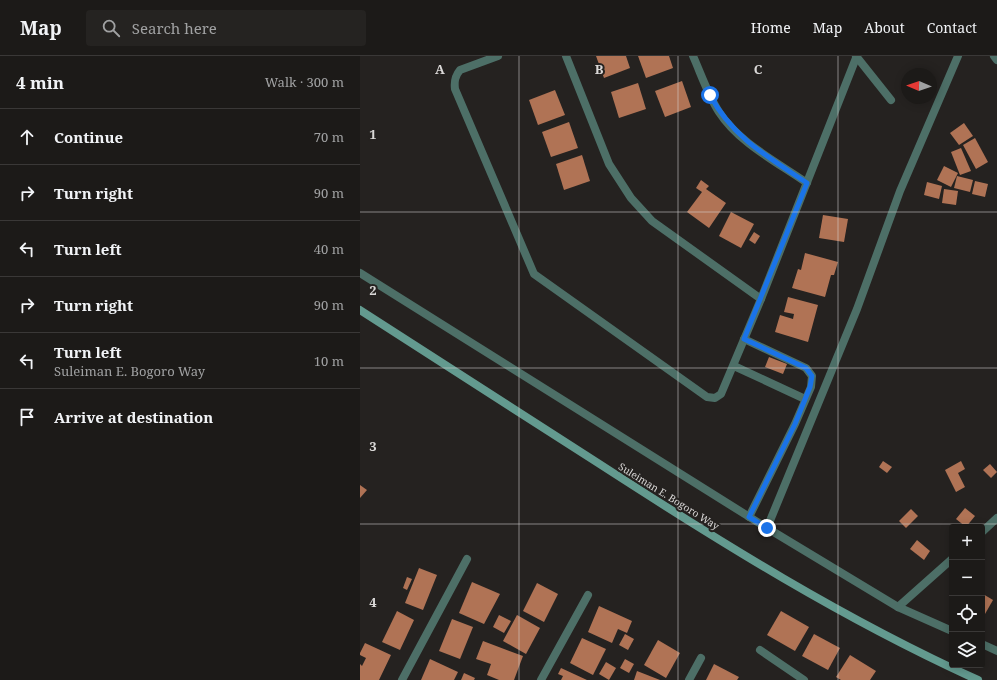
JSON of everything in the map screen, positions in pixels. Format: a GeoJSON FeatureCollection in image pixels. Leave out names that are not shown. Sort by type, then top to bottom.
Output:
{"type":"FeatureCollection","features":[{"type":"Feature","properties":{"kind":"main road","name":"Suleiman E. Bogoro Way"},"geometry":{"type":"LineString","coordinates":[[360,310],[672,511],[776,574],[873,628],[978,680]]}},
{"type":"Feature","properties":{"kind":"street"},"geometry":{"type":"LineString","coordinates":[[498,56],[460,70],[456,74],[455,89],[534,274],[707,397],[715,398],[721,394],[762,299],[856,57],[891,100]]}},
{"type":"Feature","properties":{"kind":"street"},"geometry":{"type":"LineString","coordinates":[[566,56],[610,164],[631,198],[652,221],[762,299]]}},
{"type":"Feature","properties":{"kind":"street"},"geometry":{"type":"LineString","coordinates":[[693,56],[719,112],[732,128],[756,148],[807,183]]}},
{"type":"Feature","properties":{"kind":"street"},"geometry":{"type":"LineString","coordinates":[[767,528],[857,309],[900,191],[958,56]]}},
{"type":"Feature","properties":{"kind":"street"},"geometry":{"type":"LineString","coordinates":[[994,56],[997,60]]}},
{"type":"Feature","properties":{"kind":"street"},"geometry":{"type":"LineString","coordinates":[[360,273],[767,528],[898,607],[949,630]]}},
{"type":"Feature","properties":{"kind":"street"},"geometry":{"type":"LineString","coordinates":[[744,339],[806,368],[812,376],[810,387],[770,478],[749,517]]}},
{"type":"Feature","properties":{"kind":"street"},"geometry":{"type":"LineString","coordinates":[[734,366],[805,399]]}},
{"type":"Feature","properties":{"kind":"street"},"geometry":{"type":"LineString","coordinates":[[985,529],[997,518]]}},
{"type":"Feature","properties":{"kind":"street"},"geometry":{"type":"LineString","coordinates":[[402,680],[467,559]]}},
{"type":"Feature","properties":{"kind":"street"},"geometry":{"type":"LineString","coordinates":[[898,607],[951,560]]}},
{"type":"Feature","properties":{"kind":"street"},"geometry":{"type":"LineString","coordinates":[[541,680],[588,595]]}},
{"type":"Feature","properties":{"kind":"street"},"geometry":{"type":"LineString","coordinates":[[985,645],[997,651]]}},
{"type":"Feature","properties":{"kind":"street"},"geometry":{"type":"LineString","coordinates":[[760,650],[804,680]]}},
{"type":"Feature","properties":{"kind":"street"},"geometry":{"type":"LineString","coordinates":[[688,680],[701,658]]}},
{"type":"Feature","properties":{"kind":"building"},"geometry":{"type":"Polygon","coordinates":[[[596,56],[626,56],[630,68],[604,78],[596,56]]]}},
{"type":"Feature","properties":{"kind":"building"},"geometry":{"type":"Polygon","coordinates":[[[638,56],[669,56],[673,68],[646,78],[638,56]]]}},
{"type":"Feature","properties":{"kind":"building"},"geometry":{"type":"Polygon","coordinates":[[[682,81],[691,107],[665,117],[655,91],[682,81]]]}},
{"type":"Feature","properties":{"kind":"building"},"geometry":{"type":"Polygon","coordinates":[[[638,83],[646,109],[619,118],[611,92],[638,83]]]}},
{"type":"Feature","properties":{"kind":"building"},"geometry":{"type":"Polygon","coordinates":[[[555,90],[565,115],[538,125],[529,100],[555,90]]]}},
{"type":"Feature","properties":{"kind":"building"},"geometry":{"type":"Polygon","coordinates":[[[569,122],[578,148],[551,157],[542,132],[569,122]]]}},
{"type":"Feature","properties":{"kind":"building"},"geometry":{"type":"Polygon","coordinates":[[[964,123],[973,136],[959,145],[950,133],[964,123]]]}},
{"type":"Feature","properties":{"kind":"building"},"geometry":{"type":"Polygon","coordinates":[[[975,138],[988,162],[976,169],[963,145],[975,138]]]}},
{"type":"Feature","properties":{"kind":"building"},"geometry":{"type":"Polygon","coordinates":[[[961,148],[971,171],[960,175],[951,152],[961,148]]]}},
{"type":"Feature","properties":{"kind":"building"},"geometry":{"type":"Polygon","coordinates":[[[582,155],[590,181],[564,190],[556,164],[582,155]]]}},
{"type":"Feature","properties":{"kind":"building"},"geometry":{"type":"Polygon","coordinates":[[[944,166],[958,173],[951,187],[937,180],[944,166]]]}},
{"type":"Feature","properties":{"kind":"building"},"geometry":{"type":"Polygon","coordinates":[[[957,176],[973,180],[970,192],[954,188],[957,176]]]}},
{"type":"Feature","properties":{"kind":"building"},"geometry":{"type":"Polygon","coordinates":[[[701,180],[709,186],[706,189],[726,203],[709,228],[687,212],[702,192],[696,188],[701,180]]]}},
{"type":"Feature","properties":{"kind":"building"},"geometry":{"type":"Polygon","coordinates":[[[975,181],[988,184],[985,197],[972,194],[975,181]]]}},
{"type":"Feature","properties":{"kind":"building"},"geometry":{"type":"Polygon","coordinates":[[[927,182],[942,186],[939,199],[924,195],[927,182]]]}},
{"type":"Feature","properties":{"kind":"building"},"geometry":{"type":"Polygon","coordinates":[[[944,189],[958,191],[956,205],[942,203],[944,189]]]}},
{"type":"Feature","properties":{"kind":"building"},"geometry":{"type":"Polygon","coordinates":[[[731,212],[754,224],[741,248],[719,236],[731,212]]]}},
{"type":"Feature","properties":{"kind":"building"},"geometry":{"type":"Polygon","coordinates":[[[823,215],[848,219],[844,242],[819,238],[823,215]]]}},
{"type":"Feature","properties":{"kind":"building"},"geometry":{"type":"Polygon","coordinates":[[[754,232],[760,236],[755,244],[749,240],[754,232]]]}},
{"type":"Feature","properties":{"kind":"building"},"geometry":{"type":"Polygon","coordinates":[[[805,253],[838,262],[834,275],[831,275],[825,297],[792,288],[798,269],[801,270],[805,253]]]}},
{"type":"Feature","properties":{"kind":"building"},"geometry":{"type":"Polygon","coordinates":[[[788,297],[818,305],[808,342],[775,332],[780,315],[793,319],[794,314],[784,312],[788,297]]]}},
{"type":"Feature","properties":{"kind":"building"},"geometry":{"type":"Polygon","coordinates":[[[769,357],[787,364],[783,374],[765,367],[769,357]]]}},
{"type":"Feature","properties":{"kind":"building"},"geometry":{"type":"Polygon","coordinates":[[[883,461],[892,467],[887,473],[879,467],[883,461]]]}},
{"type":"Feature","properties":{"kind":"building"},"geometry":{"type":"Polygon","coordinates":[[[961,461],[965,469],[958,473],[965,487],[956,492],[945,470],[961,461]]]}},
{"type":"Feature","properties":{"kind":"building"},"geometry":{"type":"Polygon","coordinates":[[[990,464],[997,472],[991,478],[983,470],[990,464]]]}},
{"type":"Feature","properties":{"kind":"building"},"geometry":{"type":"Polygon","coordinates":[[[360,485],[367,490],[360,498],[360,485]]]}},
{"type":"Feature","properties":{"kind":"building"},"geometry":{"type":"Polygon","coordinates":[[[965,508],[975,516],[968,524],[962,524],[956,519],[965,508]]]}},
{"type":"Feature","properties":{"kind":"building"},"geometry":{"type":"Polygon","coordinates":[[[911,509],[918,516],[906,528],[899,521],[911,509]]]}},
{"type":"Feature","properties":{"kind":"building"},"geometry":{"type":"Polygon","coordinates":[[[917,540],[930,551],[924,560],[910,549],[917,540]]]}},
{"type":"Feature","properties":{"kind":"building"},"geometry":{"type":"Polygon","coordinates":[[[419,568],[437,575],[423,610],[405,603],[419,568]]]}},
{"type":"Feature","properties":{"kind":"building"},"geometry":{"type":"Polygon","coordinates":[[[407,577],[412,579],[407,590],[403,588],[407,577]]]}},
{"type":"Feature","properties":{"kind":"building"},"geometry":{"type":"Polygon","coordinates":[[[472,582],[500,594],[484,624],[459,613],[472,582]]]}},
{"type":"Feature","properties":{"kind":"building"},"geometry":{"type":"Polygon","coordinates":[[[537,583],[558,594],[544,622],[523,611],[537,583]]]}},
{"type":"Feature","properties":{"kind":"building"},"geometry":{"type":"Polygon","coordinates":[[[985,595],[993,600],[985,614],[985,595]]]}},
{"type":"Feature","properties":{"kind":"building"},"geometry":{"type":"Polygon","coordinates":[[[599,606],[632,621],[627,633],[618,629],[612,643],[588,632],[599,606]]]}},
{"type":"Feature","properties":{"kind":"building"},"geometry":{"type":"Polygon","coordinates":[[[397,611],[414,620],[400,650],[382,642],[397,611]]]}},
{"type":"Feature","properties":{"kind":"building"},"geometry":{"type":"Polygon","coordinates":[[[781,611],[809,627],[795,651],[767,635],[781,611]]]}},
{"type":"Feature","properties":{"kind":"building"},"geometry":{"type":"Polygon","coordinates":[[[499,615],[511,621],[504,633],[493,627],[499,615]]]}},
{"type":"Feature","properties":{"kind":"building"},"geometry":{"type":"Polygon","coordinates":[[[517,615],[540,628],[526,654],[503,641],[517,615]]]}},
{"type":"Feature","properties":{"kind":"building"},"geometry":{"type":"Polygon","coordinates":[[[452,619],[473,627],[460,659],[439,651],[452,619]]]}},
{"type":"Feature","properties":{"kind":"building"},"geometry":{"type":"Polygon","coordinates":[[[625,634],[634,639],[628,650],[619,645],[625,634]]]}},
{"type":"Feature","properties":{"kind":"building"},"geometry":{"type":"Polygon","coordinates":[[[814,634],[840,648],[828,670],[802,656],[814,634]]]}},
{"type":"Feature","properties":{"kind":"building"},"geometry":{"type":"Polygon","coordinates":[[[582,638],[606,649],[593,675],[570,663],[582,638]]]}},
{"type":"Feature","properties":{"kind":"building"},"geometry":{"type":"Polygon","coordinates":[[[658,640],[680,653],[666,678],[644,665],[658,640]]]}},
{"type":"Feature","properties":{"kind":"building"},"geometry":{"type":"Polygon","coordinates":[[[483,641],[523,656],[514,680],[499,680],[487,675],[491,664],[476,659],[483,641]]]}},
{"type":"Feature","properties":{"kind":"building"},"geometry":{"type":"Polygon","coordinates":[[[365,643],[391,655],[379,680],[360,680],[360,664],[362,666],[366,658],[360,655],[360,653],[365,643]]]}},
{"type":"Feature","properties":{"kind":"building"},"geometry":{"type":"Polygon","coordinates":[[[850,655],[876,671],[870,680],[841,680],[836,677],[850,655]]]}},
{"type":"Feature","properties":{"kind":"building"},"geometry":{"type":"Polygon","coordinates":[[[430,659],[458,672],[454,680],[421,680],[430,659]]]}},
{"type":"Feature","properties":{"kind":"building"},"geometry":{"type":"Polygon","coordinates":[[[625,659],[634,664],[629,673],[620,668],[625,659]]]}},
{"type":"Feature","properties":{"kind":"building"},"geometry":{"type":"Polygon","coordinates":[[[606,662],[616,668],[609,680],[599,674],[606,662]]]}},
{"type":"Feature","properties":{"kind":"building"},"geometry":{"type":"Polygon","coordinates":[[[714,664],[739,677],[737,680],[706,680],[714,664]]]}},
{"type":"Feature","properties":{"kind":"building"},"geometry":{"type":"Polygon","coordinates":[[[561,668],[587,680],[561,680],[563,676],[558,674],[561,668]]]}},
{"type":"Feature","properties":{"kind":"building"},"geometry":{"type":"Polygon","coordinates":[[[637,671],[660,680],[634,680],[637,671]]]}},
{"type":"Feature","properties":{"kind":"building"},"geometry":{"type":"Polygon","coordinates":[[[464,673],[475,678],[474,680],[461,680],[464,673]]]}},
{"type":"Feature","properties":{"kind":"route"},"geometry":{"type":"LineString","coordinates":[[710,95],[719,112],[732,128],[744,139],[807,183],[762,299],[744,339],[806,368],[812,376],[810,387],[795,424],[770,478],[749,517],[767,528]]}}]}
